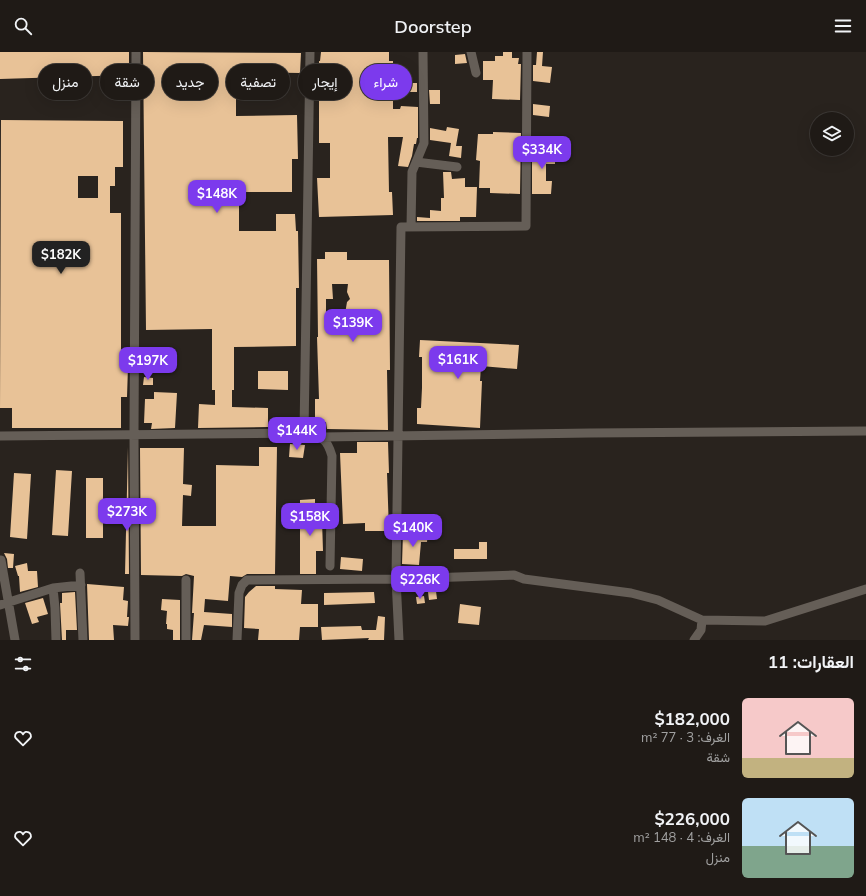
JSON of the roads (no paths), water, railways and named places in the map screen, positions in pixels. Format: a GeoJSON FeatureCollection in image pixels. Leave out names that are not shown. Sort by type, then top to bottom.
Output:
{"type":"FeatureCollection","features":[{"type":"Feature","properties":{"kind":"street"},"geometry":{"type":"LineString","coordinates":[[135,640],[134,435],[136,52]]}},
{"type":"Feature","properties":{"kind":"street"},"geometry":{"type":"LineString","coordinates":[[304,433],[310,52]]}},
{"type":"Feature","properties":{"kind":"street"},"geometry":{"type":"LineString","coordinates":[[411,227],[412,172],[424,143],[423,52]]}},
{"type":"Feature","properties":{"kind":"street"},"geometry":{"type":"LineString","coordinates":[[471,52],[476,73]]}},
{"type":"Feature","properties":{"kind":"street"},"geometry":{"type":"LineString","coordinates":[[399,640],[396,578],[401,227],[526,226],[527,52]]}},
{"type":"Feature","properties":{"kind":"street"},"geometry":{"type":"LineString","coordinates":[[416,162],[457,167]]}},
{"type":"Feature","properties":{"kind":"street"},"geometry":{"type":"LineString","coordinates":[[0,436],[304,433],[322,437],[866,431]]}},
{"type":"Feature","properties":{"kind":"street"},"geometry":{"type":"LineString","coordinates":[[322,437],[330,447],[332,456],[330,566]]}},
{"type":"Feature","properties":{"kind":"street"},"geometry":{"type":"LineString","coordinates":[[0,560],[4,603],[15,640]]}},
{"type":"Feature","properties":{"kind":"street"},"geometry":{"type":"LineString","coordinates":[[80,573],[83,640]]}},
{"type":"Feature","properties":{"kind":"street"},"geometry":{"type":"LineString","coordinates":[[237,640],[239,593],[242,585],[247,580],[514,575],[524,578],[631,593],[658,600],[702,620],[765,621],[866,589]]}},
{"type":"Feature","properties":{"kind":"street"},"geometry":{"type":"LineString","coordinates":[[186,580],[186,640]]}},
{"type":"Feature","properties":{"kind":"street"},"geometry":{"type":"LineString","coordinates":[[4,603],[53,588],[81,584]]}},
{"type":"Feature","properties":{"kind":"street"},"geometry":{"type":"LineString","coordinates":[[53,588],[56,640]]}},
{"type":"Feature","properties":{"kind":"street"},"geometry":{"type":"LineString","coordinates":[[694,640],[701,630],[702,620]]}}]}
